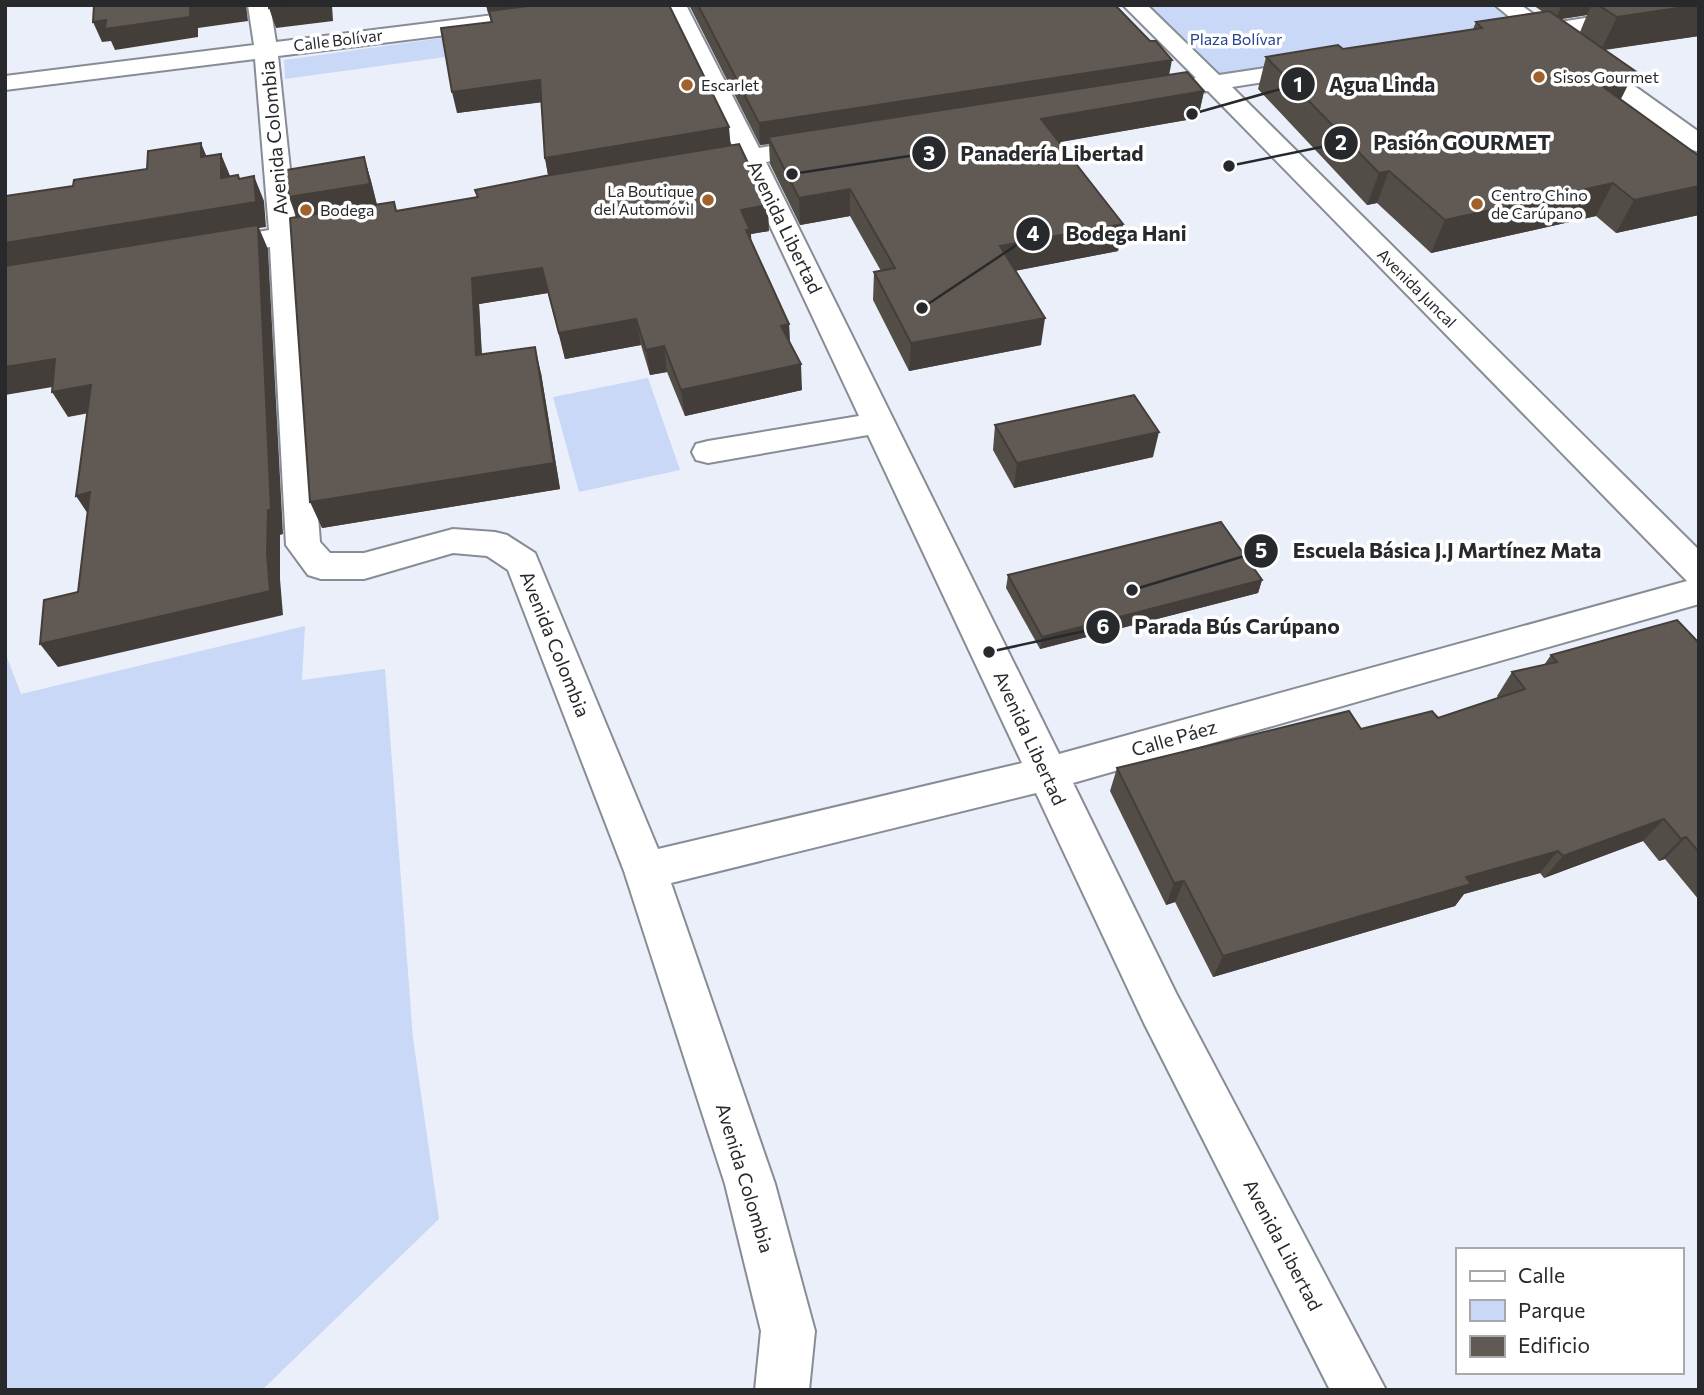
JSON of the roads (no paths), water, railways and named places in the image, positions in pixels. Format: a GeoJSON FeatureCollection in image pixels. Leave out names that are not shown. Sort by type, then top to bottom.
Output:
{"type":"FeatureCollection","features":[{"type":"Feature","properties":{"kind":"street","name":"Avenida Colombia"},"geometry":{"type":"LineString","coordinates":[[259,5],[267,49],[283,237],[303,545],[321,566],[364,566],[453,541],[495,544],[523,562],[645,871],[750,1184],[788,1331],[782,1390]]}},
{"type":"Feature","properties":{"kind":"street","name":"Calle Bolívar"},"geometry":{"type":"LineString","coordinates":[[5,83],[630,5]]}},
{"type":"Feature","properties":{"kind":"street","name":"Avenida Libertad"},"geometry":{"type":"LineString","coordinates":[[675,5],[751,157],[1160,1007],[1359,1390]]}},
{"type":"Feature","properties":{"kind":"street","name":"Avenida Juncal"},"geometry":{"type":"LineString","coordinates":[[1134,5],[1699,572]]}},
{"type":"Feature","properties":{"kind":"street"},"geometry":{"type":"LineString","coordinates":[[1506,5],[1699,144]]}},
{"type":"Feature","properties":{"kind":"street"},"geometry":{"type":"LineString","coordinates":[[1490,40],[1699,6]]}},
{"type":"Feature","properties":{"kind":"street"},"geometry":{"type":"LineString","coordinates":[[1120,97],[1342,63]]}},
{"type":"Feature","properties":{"kind":"street"},"geometry":{"type":"LineString","coordinates":[[675,170],[839,143]]}},
{"type":"Feature","properties":{"kind":"street"},"geometry":{"type":"LineString","coordinates":[[191,252],[364,223]]}},
{"type":"Feature","properties":{"kind":"street"},"geometry":{"type":"LineString","coordinates":[[708,452],[879,423]]}},
{"type":"Feature","properties":{"kind":"street","name":"Calle Páez"},"geometry":{"type":"LineString","coordinates":[[645,871],[1047,774],[1699,591]]}},
{"type":"Feature","properties":{"kind":"place","name":"Sisos Gourmet"},"geometry":{"type":"Point","coordinates":[1539,77]}},
{"type":"Feature","properties":{"kind":"place","name":"Escarlet"},"geometry":{"type":"Point","coordinates":[687,85]}},
{"type":"Feature","properties":{"kind":"place","name":"Agua Linda"},"geometry":{"type":"Point","coordinates":[1192,114]}},
{"type":"Feature","properties":{"kind":"place","name":"Pasión GOURMET"},"geometry":{"type":"Point","coordinates":[1229,166]}},
{"type":"Feature","properties":{"kind":"place","name":"Panadería Libertad"},"geometry":{"type":"Point","coordinates":[792,174]}},
{"type":"Feature","properties":{"kind":"place","name":"La Boutique del Automóvil"},"geometry":{"type":"Point","coordinates":[708,200]}},
{"type":"Feature","properties":{"kind":"place","name":"Centro Chino de Carúpano"},"geometry":{"type":"Point","coordinates":[1477,204]}},
{"type":"Feature","properties":{"kind":"place","name":"Bodega"},"geometry":{"type":"Point","coordinates":[306,210]}},
{"type":"Feature","properties":{"kind":"place","name":"Bodega Hani"},"geometry":{"type":"Point","coordinates":[922,308]}},
{"type":"Feature","properties":{"kind":"place","name":"Escuela Básica J.J Martínez Mata"},"geometry":{"type":"Point","coordinates":[1132,590]}},
{"type":"Feature","properties":{"kind":"place","name":"Parada Bús Carúpano"},"geometry":{"type":"Point","coordinates":[989,652]}},
{"type":"Feature","properties":{"kind":"park label","name":"Plaza Bolívar"},"geometry":{"type":"Point","coordinates":[1236,39]}}]}
